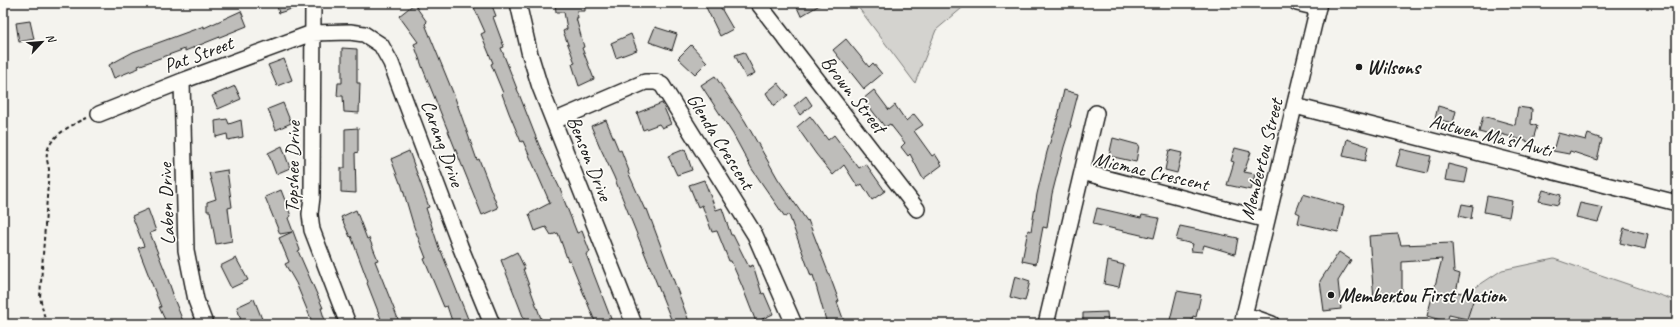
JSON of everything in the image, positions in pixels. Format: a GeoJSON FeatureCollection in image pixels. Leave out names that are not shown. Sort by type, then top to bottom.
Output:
{"type":"FeatureCollection","features":[{"type":"Feature","properties":{"kind":"street","name":"Topshee Drive"},"geometry":{"type":"LineString","coordinates":[[313,3],[312,197],[310,214],[312,230],[348,324]]}},
{"type":"Feature","properties":{"kind":"street","name":"Benson Drive"},"geometry":{"type":"LineString","coordinates":[[518,3],[540,87],[634,324]]}},
{"type":"Feature","properties":{"kind":"street","name":"Brown Street"},"geometry":{"type":"LineString","coordinates":[[758,3],[917,209]]}},
{"type":"Feature","properties":{"kind":"street"},"geometry":{"type":"LineString","coordinates":[[1297,3],[1319,6]]}},
{"type":"Feature","properties":{"kind":"street","name":"Membertou Street"},"geometry":{"type":"LineString","coordinates":[[1243,319],[1319,6]]}},
{"type":"Feature","properties":{"kind":"street","name":"Carang Drive"},"geometry":{"type":"LineString","coordinates":[[312,33],[357,32],[371,37],[384,48],[399,82],[460,246],[492,324]]}},
{"type":"Feature","properties":{"kind":"street","name":"Pat Street"},"geometry":{"type":"LineString","coordinates":[[99,114],[182,81],[312,33]]}},
{"type":"Feature","properties":{"kind":"street","name":"Laben Drive"},"geometry":{"type":"LineString","coordinates":[[182,81],[186,250],[196,300],[205,324]]}},
{"type":"Feature","properties":{"kind":"street","name":"Glenda Crescent"},"geometry":{"type":"LineString","coordinates":[[554,121],[645,82],[656,82],[662,85],[756,235],[794,324]]}},
{"type":"Feature","properties":{"kind":"street","name":"Autwen Ma'sl Awti"},"geometry":{"type":"LineString","coordinates":[[1295,106],[1677,203]]}},
{"type":"Feature","properties":{"kind":"street"},"geometry":{"type":"LineString","coordinates":[[1082,172],[1096,113]]}},
{"type":"Feature","properties":{"kind":"street","name":"Micmac Crescent"},"geometry":{"type":"LineString","coordinates":[[1046,324],[1082,172],[1267,220]]}},
{"type":"Feature","properties":{"kind":"street"},"geometry":{"type":"LineString","coordinates":[[1243,319],[1272,324]]}},
{"type":"Feature","properties":{"kind":"path"},"geometry":{"type":"LineString","coordinates":[[46,324],[40,297],[49,169],[46,154],[51,142],[74,124],[99,114]]}},
{"type":"Feature","properties":{"kind":"shaded area"},"geometry":{"type":"Polygon","coordinates":[[[855,3],[968,3],[936,30],[915,83],[855,3]]]}},
{"type":"Feature","properties":{"kind":"shaded area"},"geometry":{"type":"Polygon","coordinates":[[[1554,259],[1677,301],[1677,324],[1455,324],[1467,293],[1502,270],[1554,259]]]}},
{"type":"Feature","properties":{"kind":"building"},"geometry":{"type":"Polygon","coordinates":[[[276,3],[304,3],[304,5],[279,13],[276,3]]]}},
{"type":"Feature","properties":{"kind":"building"},"geometry":{"type":"Polygon","coordinates":[[[472,3],[491,3],[496,16],[493,17],[504,47],[501,48],[539,145],[563,195],[577,233],[582,231],[590,252],[586,254],[613,324],[596,324],[570,260],[568,261],[558,233],[551,235],[546,227],[535,231],[529,214],[550,203],[509,113],[502,94],[503,93],[491,64],[493,63],[481,34],[485,32],[472,3]]]}},
{"type":"Feature","properties":{"kind":"building"},"geometry":{"type":"Polygon","coordinates":[[[555,3],[585,3],[585,11],[577,11],[578,18],[576,18],[584,47],[582,48],[594,79],[579,86],[572,64],[575,63],[563,31],[567,29],[564,12],[556,12],[555,3]]]}},
{"type":"Feature","properties":{"kind":"building"},"geometry":{"type":"Polygon","coordinates":[[[704,3],[718,3],[733,29],[720,36],[704,3]]]}},
{"type":"Feature","properties":{"kind":"building"},"geometry":{"type":"Polygon","coordinates":[[[795,3],[823,3],[801,16],[795,3]]]}},
{"type":"Feature","properties":{"kind":"building"},"geometry":{"type":"Polygon","coordinates":[[[414,4],[427,22],[425,24],[454,95],[477,160],[479,159],[498,208],[482,215],[423,69],[414,44],[418,42],[399,16],[414,4]]]}},
{"type":"Feature","properties":{"kind":"building"},"geometry":{"type":"Polygon","coordinates":[[[241,11],[247,26],[185,51],[185,49],[138,66],[139,68],[114,78],[109,65],[133,52],[204,26],[204,28],[241,11]]]}},
{"type":"Feature","properties":{"kind":"building"},"geometry":{"type":"Polygon","coordinates":[[[30,21],[34,39],[19,42],[16,23],[30,21]]]}},
{"type":"Feature","properties":{"kind":"building"},"geometry":{"type":"Polygon","coordinates":[[[655,27],[677,34],[672,50],[649,42],[655,27]]]}},
{"type":"Feature","properties":{"kind":"building"},"geometry":{"type":"Polygon","coordinates":[[[631,34],[637,50],[616,58],[611,43],[631,34]]]}},
{"type":"Feature","properties":{"kind":"building"},"geometry":{"type":"Polygon","coordinates":[[[846,39],[869,67],[873,63],[882,74],[864,89],[833,50],[846,39]]]}},
{"type":"Feature","properties":{"kind":"building"},"geometry":{"type":"Polygon","coordinates":[[[691,45],[707,62],[695,74],[678,58],[691,45]]]}},
{"type":"Feature","properties":{"kind":"building"},"geometry":{"type":"Polygon","coordinates":[[[342,48],[357,49],[357,83],[360,83],[359,113],[344,112],[343,96],[337,96],[338,83],[342,83],[342,48]]]}},
{"type":"Feature","properties":{"kind":"building"},"geometry":{"type":"Polygon","coordinates":[[[744,52],[755,73],[746,78],[735,55],[744,52]]]}},
{"type":"Feature","properties":{"kind":"building"},"geometry":{"type":"Polygon","coordinates":[[[284,59],[292,80],[277,86],[268,65],[284,59]]]}},
{"type":"Feature","properties":{"kind":"building"},"geometry":{"type":"Polygon","coordinates":[[[715,76],[745,121],[778,179],[807,221],[808,220],[839,301],[837,302],[845,324],[827,324],[813,275],[811,276],[789,215],[785,217],[752,169],[733,134],[701,85],[715,76]]]}},
{"type":"Feature","properties":{"kind":"building"},"geometry":{"type":"Polygon","coordinates":[[[778,83],[788,95],[774,106],[766,93],[778,83]]]}},
{"type":"Feature","properties":{"kind":"building"},"geometry":{"type":"Polygon","coordinates":[[[235,86],[241,99],[218,109],[212,96],[235,86]]]}},
{"type":"Feature","properties":{"kind":"building"},"geometry":{"type":"Polygon","coordinates":[[[874,90],[889,110],[895,105],[906,121],[914,114],[923,125],[914,131],[932,156],[935,154],[942,165],[923,179],[910,154],[908,156],[901,147],[905,143],[890,124],[885,127],[863,99],[874,90]]]}},
{"type":"Feature","properties":{"kind":"building"},"geometry":{"type":"Polygon","coordinates":[[[1064,90],[1078,94],[1052,194],[1047,228],[1043,227],[1036,264],[1022,261],[1028,230],[1031,231],[1037,194],[1047,152],[1059,113],[1064,90]]]}},
{"type":"Feature","properties":{"kind":"building"},"geometry":{"type":"Polygon","coordinates":[[[806,96],[812,105],[800,115],[794,106],[806,96]]]}},
{"type":"Feature","properties":{"kind":"building"},"geometry":{"type":"Polygon","coordinates":[[[283,103],[291,123],[276,130],[268,109],[283,103]]]}},
{"type":"Feature","properties":{"kind":"building"},"geometry":{"type":"Polygon","coordinates":[[[662,103],[671,124],[662,128],[659,124],[643,130],[637,113],[662,103]]]}},
{"type":"Feature","properties":{"kind":"building"},"geometry":{"type":"Polygon","coordinates":[[[1438,106],[1456,111],[1453,123],[1435,119],[1438,106]]]}},
{"type":"Feature","properties":{"kind":"building"},"geometry":{"type":"Polygon","coordinates":[[[1518,107],[1532,109],[1531,124],[1537,126],[1532,143],[1501,134],[1500,138],[1479,132],[1483,116],[1515,125],[1518,107]]]}},
{"type":"Feature","properties":{"kind":"building"},"geometry":{"type":"Polygon","coordinates":[[[810,116],[828,140],[834,135],[859,168],[866,164],[885,191],[872,200],[862,184],[858,187],[844,165],[833,175],[797,127],[810,116]]]}},
{"type":"Feature","properties":{"kind":"building"},"geometry":{"type":"Polygon","coordinates":[[[227,119],[229,124],[241,120],[243,137],[228,140],[227,134],[216,137],[215,121],[227,119]]]}},
{"type":"Feature","properties":{"kind":"building"},"geometry":{"type":"Polygon","coordinates":[[[606,120],[619,151],[621,150],[629,171],[628,172],[645,210],[647,209],[690,324],[673,324],[614,177],[591,126],[606,120]]]}},
{"type":"Feature","properties":{"kind":"building"},"geometry":{"type":"Polygon","coordinates":[[[358,128],[358,152],[355,153],[356,193],[341,192],[341,168],[345,168],[345,129],[358,128]]]}},
{"type":"Feature","properties":{"kind":"building"},"geometry":{"type":"Polygon","coordinates":[[[1558,133],[1586,140],[1588,134],[1602,139],[1597,160],[1570,151],[1569,154],[1553,151],[1558,133]]]}},
{"type":"Feature","properties":{"kind":"building"},"geometry":{"type":"Polygon","coordinates":[[[1113,138],[1139,145],[1136,162],[1109,156],[1113,138]]]}},
{"type":"Feature","properties":{"kind":"building"},"geometry":{"type":"Polygon","coordinates":[[[1347,139],[1368,146],[1365,161],[1343,156],[1347,139]]]}},
{"type":"Feature","properties":{"kind":"building"},"geometry":{"type":"Polygon","coordinates":[[[282,146],[290,168],[276,174],[268,153],[282,146]]]}},
{"type":"Feature","properties":{"kind":"building"},"geometry":{"type":"Polygon","coordinates":[[[1235,148],[1251,152],[1244,172],[1255,174],[1251,190],[1227,185],[1234,162],[1231,161],[1235,148]]]}},
{"type":"Feature","properties":{"kind":"building"},"geometry":{"type":"Polygon","coordinates":[[[685,149],[692,170],[677,175],[668,156],[685,149]]]}},
{"type":"Feature","properties":{"kind":"building"},"geometry":{"type":"Polygon","coordinates":[[[1401,149],[1431,156],[1427,173],[1396,166],[1401,149]]]}},
{"type":"Feature","properties":{"kind":"building"},"geometry":{"type":"Polygon","coordinates":[[[1169,150],[1182,153],[1177,173],[1165,170],[1169,150]]]}},
{"type":"Feature","properties":{"kind":"building"},"geometry":{"type":"Polygon","coordinates":[[[409,151],[429,207],[426,208],[440,251],[470,324],[453,324],[447,306],[444,307],[424,259],[426,258],[414,227],[401,183],[391,159],[409,151]]]}},
{"type":"Feature","properties":{"kind":"building"},"geometry":{"type":"Polygon","coordinates":[[[1448,164],[1468,169],[1465,183],[1445,180],[1448,164]]]}},
{"type":"Feature","properties":{"kind":"building"},"geometry":{"type":"Polygon","coordinates":[[[227,170],[232,207],[228,208],[232,241],[216,244],[210,211],[207,211],[207,202],[216,199],[209,173],[227,170]]]}},
{"type":"Feature","properties":{"kind":"building"},"geometry":{"type":"Polygon","coordinates":[[[704,180],[716,210],[722,208],[731,235],[733,235],[749,267],[753,265],[762,294],[764,293],[773,314],[756,322],[742,286],[731,261],[729,261],[717,231],[712,232],[702,205],[698,207],[689,185],[704,180]]]}},
{"type":"Feature","properties":{"kind":"building"},"geometry":{"type":"Polygon","coordinates":[[[281,190],[291,216],[288,218],[300,250],[298,251],[323,308],[321,308],[326,324],[313,324],[296,283],[285,264],[289,262],[279,238],[292,232],[280,234],[265,197],[281,190]]]}},
{"type":"Feature","properties":{"kind":"building"},"geometry":{"type":"Polygon","coordinates":[[[1543,190],[1561,195],[1558,205],[1539,201],[1543,190]]]}},
{"type":"Feature","properties":{"kind":"building"},"geometry":{"type":"Polygon","coordinates":[[[1303,194],[1344,206],[1338,232],[1298,223],[1300,214],[1296,212],[1303,194]]]}},
{"type":"Feature","properties":{"kind":"building"},"geometry":{"type":"Polygon","coordinates":[[[1487,196],[1512,201],[1509,217],[1484,212],[1487,196]]]}},
{"type":"Feature","properties":{"kind":"building"},"geometry":{"type":"Polygon","coordinates":[[[1580,203],[1603,208],[1598,222],[1576,217],[1580,203]]]}},
{"type":"Feature","properties":{"kind":"building"},"geometry":{"type":"Polygon","coordinates":[[[1462,204],[1473,206],[1471,219],[1459,216],[1462,204]]]}},
{"type":"Feature","properties":{"kind":"building"},"geometry":{"type":"Polygon","coordinates":[[[1097,208],[1141,218],[1142,215],[1159,218],[1154,238],[1093,224],[1097,208]]]}},
{"type":"Feature","properties":{"kind":"building"},"geometry":{"type":"Polygon","coordinates":[[[148,209],[156,231],[150,233],[183,321],[175,324],[167,324],[159,307],[161,307],[138,248],[144,246],[132,216],[148,209]]]}},
{"type":"Feature","properties":{"kind":"building"},"geometry":{"type":"Polygon","coordinates":[[[356,210],[367,239],[369,238],[378,260],[375,261],[400,324],[383,324],[351,236],[350,237],[341,217],[356,210]]]}},
{"type":"Feature","properties":{"kind":"building"},"geometry":{"type":"Polygon","coordinates":[[[1180,226],[1238,238],[1235,254],[1204,245],[1202,252],[1191,251],[1193,244],[1176,240],[1180,226]]]}},
{"type":"Feature","properties":{"kind":"building"},"geometry":{"type":"Polygon","coordinates":[[[1624,228],[1648,234],[1645,249],[1620,243],[1624,228]]]}},
{"type":"Feature","properties":{"kind":"building"},"geometry":{"type":"Polygon","coordinates":[[[1398,234],[1401,245],[1452,243],[1454,272],[1460,274],[1456,292],[1475,295],[1467,319],[1449,315],[1447,322],[1427,316],[1442,259],[1402,262],[1402,299],[1374,300],[1369,236],[1398,234]]]}},
{"type":"Feature","properties":{"kind":"building"},"geometry":{"type":"Polygon","coordinates":[[[517,252],[525,269],[523,269],[543,324],[526,324],[501,260],[517,252]]]}},
{"type":"Feature","properties":{"kind":"building","name":"Membertou First Nation"},"geometry":{"type":"Polygon","coordinates":[[[1339,252],[1351,260],[1338,281],[1341,309],[1324,311],[1320,281],[1339,252]]]}},
{"type":"Feature","properties":{"kind":"building"},"geometry":{"type":"Polygon","coordinates":[[[236,258],[248,280],[231,288],[220,266],[236,258]]]}},
{"type":"Feature","properties":{"kind":"building"},"geometry":{"type":"Polygon","coordinates":[[[1108,261],[1124,265],[1119,287],[1104,284],[1108,261]]]}},
{"type":"Feature","properties":{"kind":"building"},"geometry":{"type":"Polygon","coordinates":[[[1015,276],[1030,281],[1025,301],[1010,297],[1015,276]]]}},
{"type":"Feature","properties":{"kind":"building"},"geometry":{"type":"Polygon","coordinates":[[[1177,291],[1201,295],[1196,317],[1193,316],[1191,324],[1169,324],[1177,291]]]}},
{"type":"Feature","properties":{"kind":"building"},"geometry":{"type":"Polygon","coordinates":[[[254,299],[262,319],[250,324],[242,324],[237,307],[254,299]]]}},
{"type":"Feature","properties":{"kind":"building"},"geometry":{"type":"Polygon","coordinates":[[[1107,312],[1108,324],[1083,324],[1083,313],[1107,312]]]}},
{"type":"Feature","properties":{"kind":"place","name":"Wilsons"},"geometry":{"type":"Point","coordinates":[1359,67]}},
{"type":"Feature","properties":{"kind":"place","name":"Membertou First Nation"},"geometry":{"type":"Point","coordinates":[1331,295]}}]}
